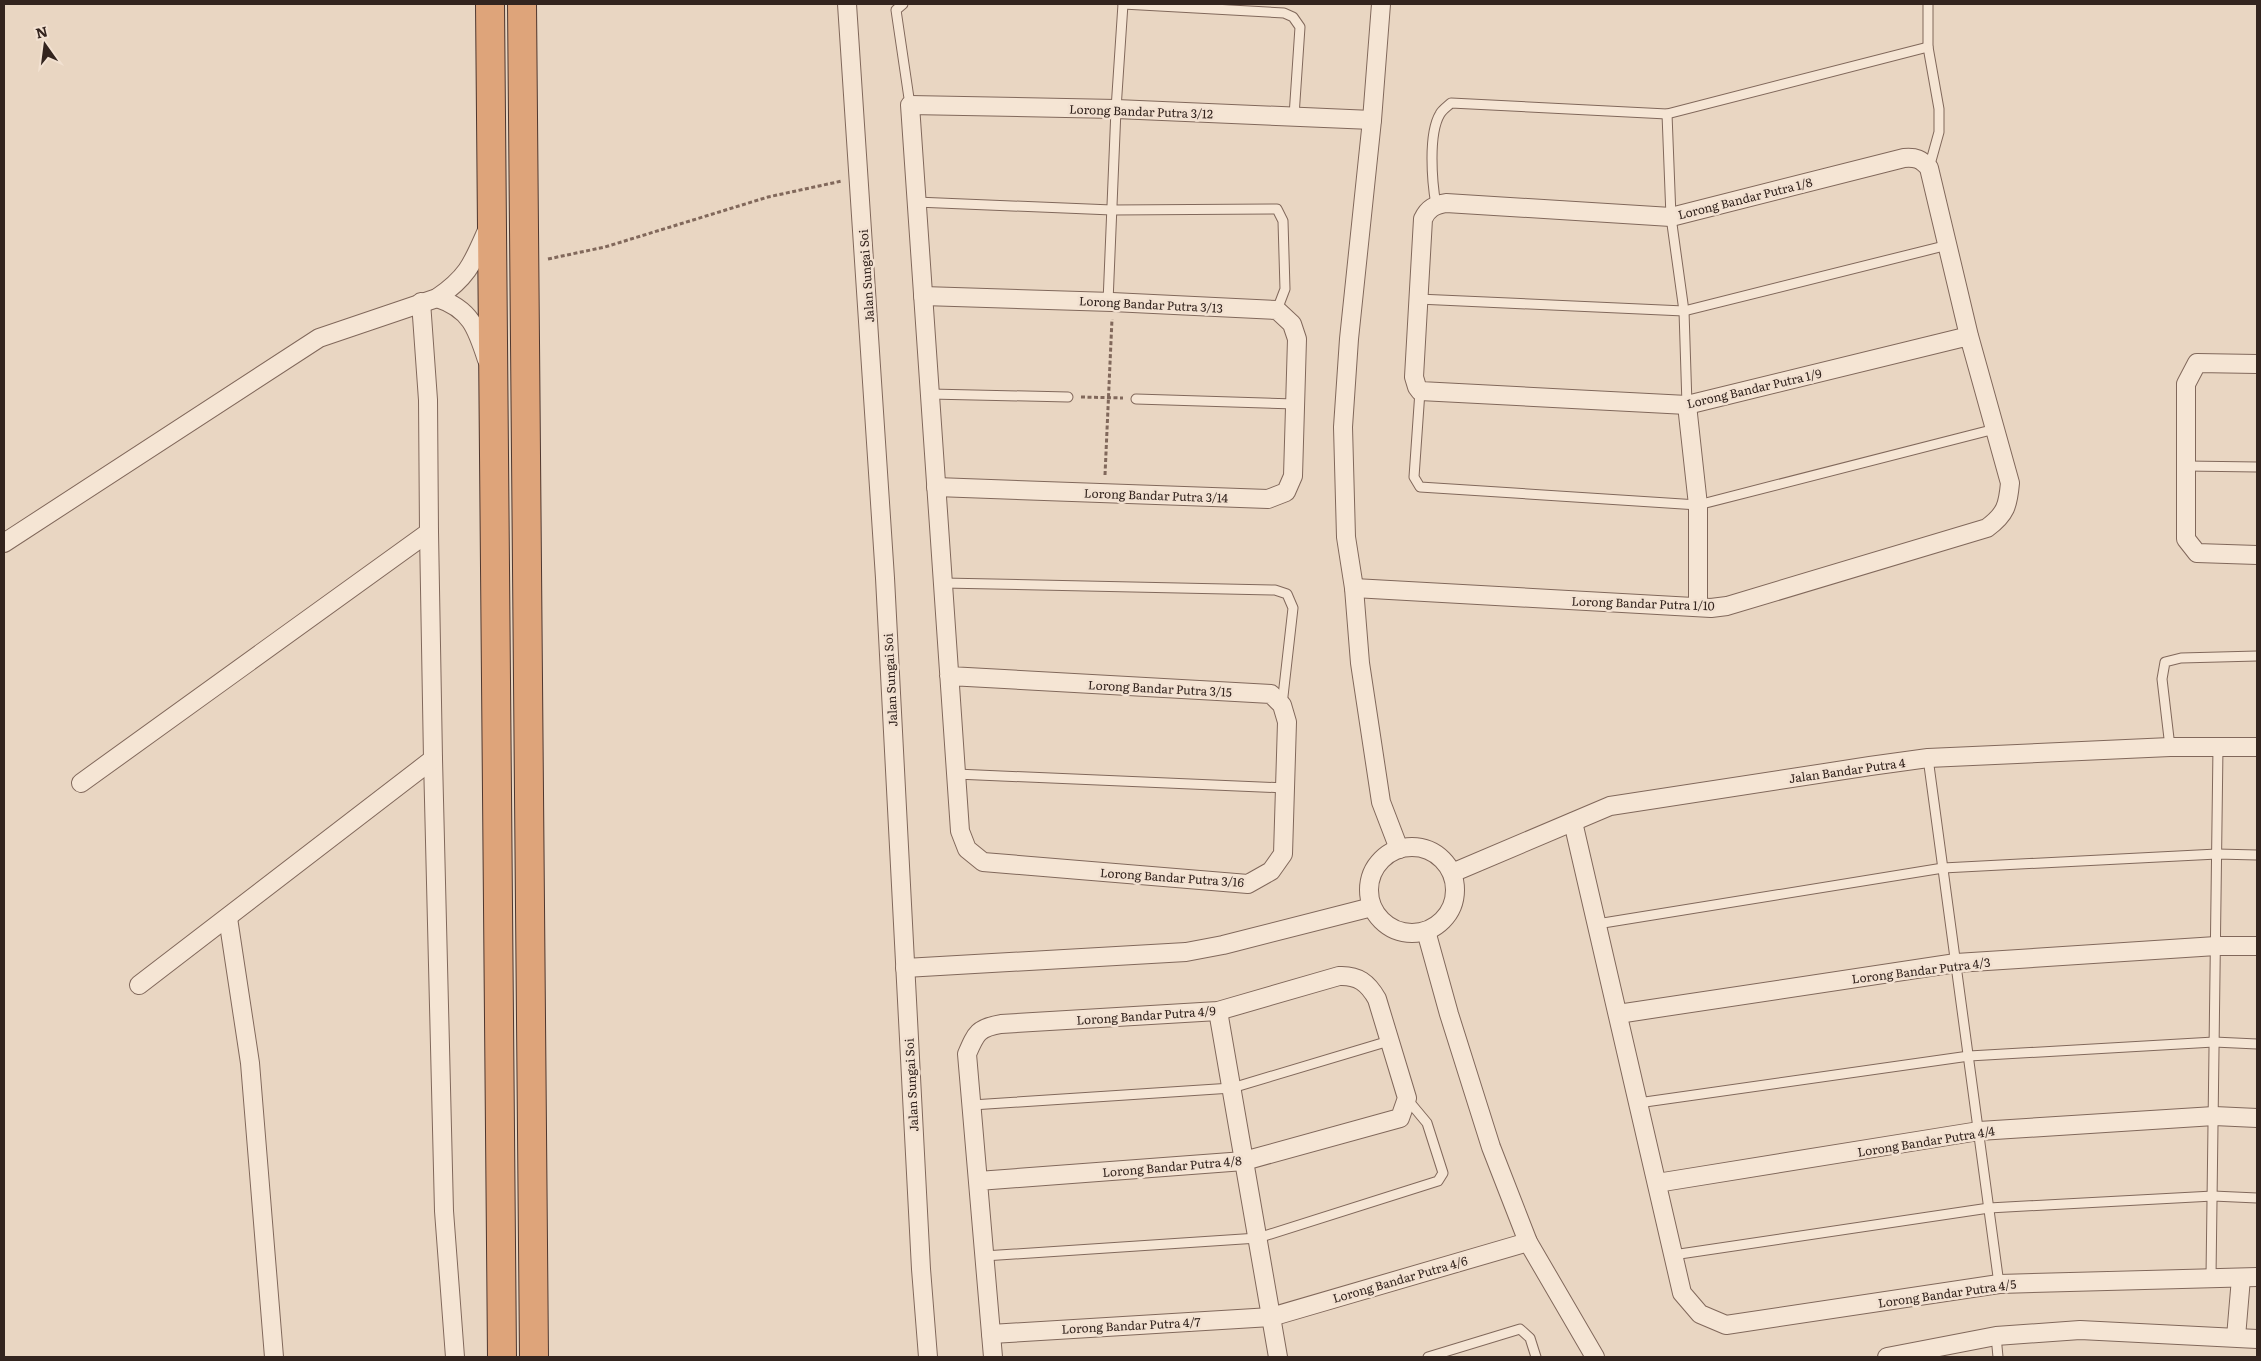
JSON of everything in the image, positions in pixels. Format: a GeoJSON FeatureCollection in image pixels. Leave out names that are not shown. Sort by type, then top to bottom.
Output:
{"type":"FeatureCollection","features":[{"type":"Feature","properties":{"kind":"highway"},"geometry":{"type":"LineString","coordinates":[[490,4],[502,1357]]}},
{"type":"Feature","properties":{"kind":"highway"},"geometry":{"type":"LineString","coordinates":[[522,4],[534,1357]]}},
{"type":"Feature","properties":{"kind":"street","name":"Jalan Sungai Soi"},"geometry":{"type":"LineString","coordinates":[[847,4],[885,578],[905,968],[928,1357]]}},
{"type":"Feature","properties":{"kind":"street"},"geometry":{"type":"LineString","coordinates":[[1382,4],[1349,339],[1343,428],[1346,537],[1354,588],[1360,663],[1381,802],[1399,849]]}},
{"type":"Feature","properties":{"kind":"street"},"geometry":{"type":"LineString","coordinates":[[910,105],[956,774]]}},
{"type":"Feature","properties":{"kind":"street","name":"Lorong Bandar Putra 3/12"},"geometry":{"type":"LineString","coordinates":[[910,105],[1116,109],[1372,120]]}},
{"type":"Feature","properties":{"kind":"street","name":"Lorong Bandar Putra 1/8"},"geometry":{"type":"LineString","coordinates":[[1436,205],[1446,202],[1671,217],[1904,158],[1913,157],[1922,160],[1928,168]]}},
{"type":"Feature","properties":{"kind":"street"},"geometry":{"type":"LineString","coordinates":[[1928,168],[1969,336],[1995,429]]}},
{"type":"Feature","properties":{"kind":"street"},"geometry":{"type":"LineString","coordinates":[[1419,390],[1414,377],[1423,219],[1427,211],[1436,205]]}},
{"type":"Feature","properties":{"kind":"street"},"geometry":{"type":"LineString","coordinates":[[4,543],[319,338],[429,300],[450,289],[470,268],[491,219]]}},
{"type":"Feature","properties":{"kind":"street","name":"Lorong Bandar Putra 3/13"},"geometry":{"type":"LineString","coordinates":[[923,296],[1277,310]]}},
{"type":"Feature","properties":{"kind":"street"},"geometry":{"type":"LineString","coordinates":[[429,300],[452,302],[463,310],[480,338],[492,375]]}},
{"type":"Feature","properties":{"kind":"street"},"geometry":{"type":"LineString","coordinates":[[429,300],[428,532],[444,1211],[455,1357]]}},
{"type":"Feature","properties":{"kind":"street"},"geometry":{"type":"LineString","coordinates":[[1277,310],[1292,324],[1297,339],[1295,404]]}},
{"type":"Feature","properties":{"kind":"street","name":"Lorong Bandar Putra 1/9"},"geometry":{"type":"LineString","coordinates":[[1419,390],[1687,405],[1969,336]]}},
{"type":"Feature","properties":{"kind":"street"},"geometry":{"type":"LineString","coordinates":[[2257,364],[2197,363],[2186,384],[2186,539],[2197,553],[2257,555]]}},
{"type":"Feature","properties":{"kind":"street","name":"Lorong Bandar Putra 3/14"},"geometry":{"type":"LineString","coordinates":[[936,487],[1268,499],[1286,492],[1293,476],[1295,404]]}},
{"type":"Feature","properties":{"kind":"street"},"geometry":{"type":"LineString","coordinates":[[1687,405],[1698,506],[1698,607]]}},
{"type":"Feature","properties":{"kind":"street","name":"Lorong Bandar Putra 1/10"},"geometry":{"type":"LineString","coordinates":[[1354,588],[1698,607],[1727,606],[1988,528],[2000,518],[2008,503],[2010,483],[1995,429]]}},
{"type":"Feature","properties":{"kind":"street"},"geometry":{"type":"LineString","coordinates":[[81,783],[428,532]]}},
{"type":"Feature","properties":{"kind":"street","name":"Lorong Bandar Putra 3/15"},"geometry":{"type":"LineString","coordinates":[[949,676],[1270,694],[1282,705]]}},
{"type":"Feature","properties":{"kind":"street"},"geometry":{"type":"LineString","coordinates":[[1282,705],[1287,722],[1286,788]]}},
{"type":"Feature","properties":{"kind":"street","name":"Jalan Bandar Putra 4"},"geometry":{"type":"LineString","coordinates":[[1452,873],[1610,806],[1928,758],[2170,747],[2257,747]]}},
{"type":"Feature","properties":{"kind":"street"},"geometry":{"type":"LineString","coordinates":[[139,985],[433,759]]}},
{"type":"Feature","properties":{"kind":"street","name":"Lorong Bandar Putra 3/16"},"geometry":{"type":"LineString","coordinates":[[956,774],[960,831],[967,849],[983,862],[1248,884],[1271,871],[1283,854],[1286,788]]}},
{"type":"Feature","properties":{"kind":"street"},"geometry":{"type":"LineString","coordinates":[[1573,822],[1673,1255]]}},
{"type":"Feature","properties":{"kind":"street"},"geometry":{"type":"LineString","coordinates":[[1413,848],[1426,850],[1444,861],[1452,873],[1455,892],[1452,906],[1435,927],[1426,931],[1410,933],[1398,931],[1383,922],[1372,907],[1368,893],[1373,872],[1386,856],[1399,849],[1413,848]]}},
{"type":"Feature","properties":{"kind":"street"},"geometry":{"type":"LineString","coordinates":[[905,968],[1186,952],[1223,945],[1372,907]]}},
{"type":"Feature","properties":{"kind":"street"},"geometry":{"type":"LineString","coordinates":[[228,918],[250,1063],[274,1357]]}},
{"type":"Feature","properties":{"kind":"street"},"geometry":{"type":"LineString","coordinates":[[1426,931],[1449,1014],[1491,1147],[1528,1242],[1595,1357]]}},
{"type":"Feature","properties":{"kind":"street","name":"Lorong Bandar Putra 4/3"},"geometry":{"type":"LineString","coordinates":[[1618,1014],[1956,963],[2216,946],[2257,946]]}},
{"type":"Feature","properties":{"kind":"street","name":"Lorong Bandar Putra 4/9"},"geometry":{"type":"LineString","coordinates":[[972,1105],[967,1054],[976,1034],[987,1026],[1218,1010],[1339,976],[1351,976],[1371,987],[1377,999],[1390,1041]]}},
{"type":"Feature","properties":{"kind":"street"},"geometry":{"type":"LineString","coordinates":[[1218,1010],[1278,1357]]}},
{"type":"Feature","properties":{"kind":"street"},"geometry":{"type":"LineString","coordinates":[[1390,1041],[1407,1098]]}},
{"type":"Feature","properties":{"kind":"street","name":"Lorong Bandar Putra 4/8"},"geometry":{"type":"LineString","coordinates":[[978,1181],[1244,1161],[1400,1118],[1407,1098]]}},
{"type":"Feature","properties":{"kind":"street"},"geometry":{"type":"LineString","coordinates":[[972,1105],[993,1357]]}},
{"type":"Feature","properties":{"kind":"street","name":"Lorong Bandar Putra 4/4"},"geometry":{"type":"LineString","coordinates":[[1657,1183],[1979,1131],[2214,1116],[2257,1118]]}},
{"type":"Feature","properties":{"kind":"street","name":"Lorong Bandar Putra 4/6"},"geometry":{"type":"LineString","coordinates":[[1271,1317],[1528,1242]]}},
{"type":"Feature","properties":{"kind":"street","name":"Lorong Bandar Putra 4/5"},"geometry":{"type":"LineString","coordinates":[[1673,1255],[1682,1293],[1700,1314],[1726,1325],[1999,1284],[2211,1276],[2249,1277]]}},
{"type":"Feature","properties":{"kind":"street"},"geometry":{"type":"LineString","coordinates":[[2236,1337],[2249,1277]]}},
{"type":"Feature","properties":{"kind":"street","name":"Lorong Bandar Putra 4/7"},"geometry":{"type":"LineString","coordinates":[[991,1334],[1271,1317]]}},
{"type":"Feature","properties":{"kind":"street"},"geometry":{"type":"LineString","coordinates":[[1887,1357],[1996,1336],[2080,1330],[2257,1339]]}},
{"type":"Feature","properties":{"kind":"lane"},"geometry":{"type":"LineString","coordinates":[[903,4],[896,10],[910,105]]}},
{"type":"Feature","properties":{"kind":"lane"},"geometry":{"type":"LineString","coordinates":[[1110,302],[1116,109],[1123,4],[1284,13],[1293,17],[1300,27],[1294,116]]}},
{"type":"Feature","properties":{"kind":"lane"},"geometry":{"type":"LineString","coordinates":[[1928,4],[1928,47],[1939,109],[1939,132],[1928,168]]}},
{"type":"Feature","properties":{"kind":"lane"},"geometry":{"type":"LineString","coordinates":[[1436,205],[1431,178],[1435,127],[1440,113],[1452,103],[1667,114],[1928,47]]}},
{"type":"Feature","properties":{"kind":"lane"},"geometry":{"type":"LineString","coordinates":[[1667,114],[1671,217],[1684,311],[1687,405]]}},
{"type":"Feature","properties":{"kind":"lane"},"geometry":{"type":"LineString","coordinates":[[916,202],[1112,210],[1277,209],[1283,222],[1285,289],[1277,310]]}},
{"type":"Feature","properties":{"kind":"lane"},"geometry":{"type":"LineString","coordinates":[[1418,299],[1684,311],[1948,245]]}},
{"type":"Feature","properties":{"kind":"lane"},"geometry":{"type":"LineString","coordinates":[[1419,390],[1414,477],[1420,487],[1698,506],[1995,429]]}},
{"type":"Feature","properties":{"kind":"lane"},"geometry":{"type":"LineString","coordinates":[[930,394],[1068,397]]}},
{"type":"Feature","properties":{"kind":"lane"},"geometry":{"type":"LineString","coordinates":[[1136,399],[1295,404]]}},
{"type":"Feature","properties":{"kind":"lane"},"geometry":{"type":"LineString","coordinates":[[2186,466],[2257,467]]}},
{"type":"Feature","properties":{"kind":"lane"},"geometry":{"type":"LineString","coordinates":[[943,583],[1276,590],[1287,594],[1293,608],[1282,705]]}},
{"type":"Feature","properties":{"kind":"lane"},"geometry":{"type":"LineString","coordinates":[[2170,747],[2162,679],[2166,662],[2181,658],[2257,656]]}},
{"type":"Feature","properties":{"kind":"lane"},"geometry":{"type":"LineString","coordinates":[[2211,1276],[2218,747]]}},
{"type":"Feature","properties":{"kind":"lane"},"geometry":{"type":"LineString","coordinates":[[1928,758],[1999,1284]]}},
{"type":"Feature","properties":{"kind":"lane"},"geometry":{"type":"LineString","coordinates":[[956,774],[1286,788]]}},
{"type":"Feature","properties":{"kind":"lane"},"geometry":{"type":"LineString","coordinates":[[1597,924],[1943,868],[2217,854],[2257,855]]}},
{"type":"Feature","properties":{"kind":"lane"},"geometry":{"type":"LineString","coordinates":[[972,1105],[1232,1088],[1390,1041]]}},
{"type":"Feature","properties":{"kind":"lane"},"geometry":{"type":"LineString","coordinates":[[1638,1103],[1969,1056],[2214,1042],[2257,1044]]}},
{"type":"Feature","properties":{"kind":"lane"},"geometry":{"type":"LineString","coordinates":[[984,1256],[1258,1238],[1438,1181],[1443,1174],[1428,1124],[1407,1098]]}},
{"type":"Feature","properties":{"kind":"lane"},"geometry":{"type":"LineString","coordinates":[[1673,1255],[1989,1208],[2213,1196],[2257,1198]]}},
{"type":"Feature","properties":{"kind":"lane"},"geometry":{"type":"LineString","coordinates":[[1428,1357],[1520,1329],[1530,1338],[1536,1357]]}},
{"type":"Feature","properties":{"kind":"lane"},"geometry":{"type":"LineString","coordinates":[[1996,1336],[1998,1357]]}},
{"type":"Feature","properties":{"kind":"path"},"geometry":{"type":"LineString","coordinates":[[523,264],[605,247],[768,197],[859,178]]}},
{"type":"Feature","properties":{"kind":"path"},"geometry":{"type":"LineString","coordinates":[[1105,493],[1110,302]]}},
{"type":"Feature","properties":{"kind":"path"},"geometry":{"type":"LineString","coordinates":[[1068,397],[1136,399]]}}]}
